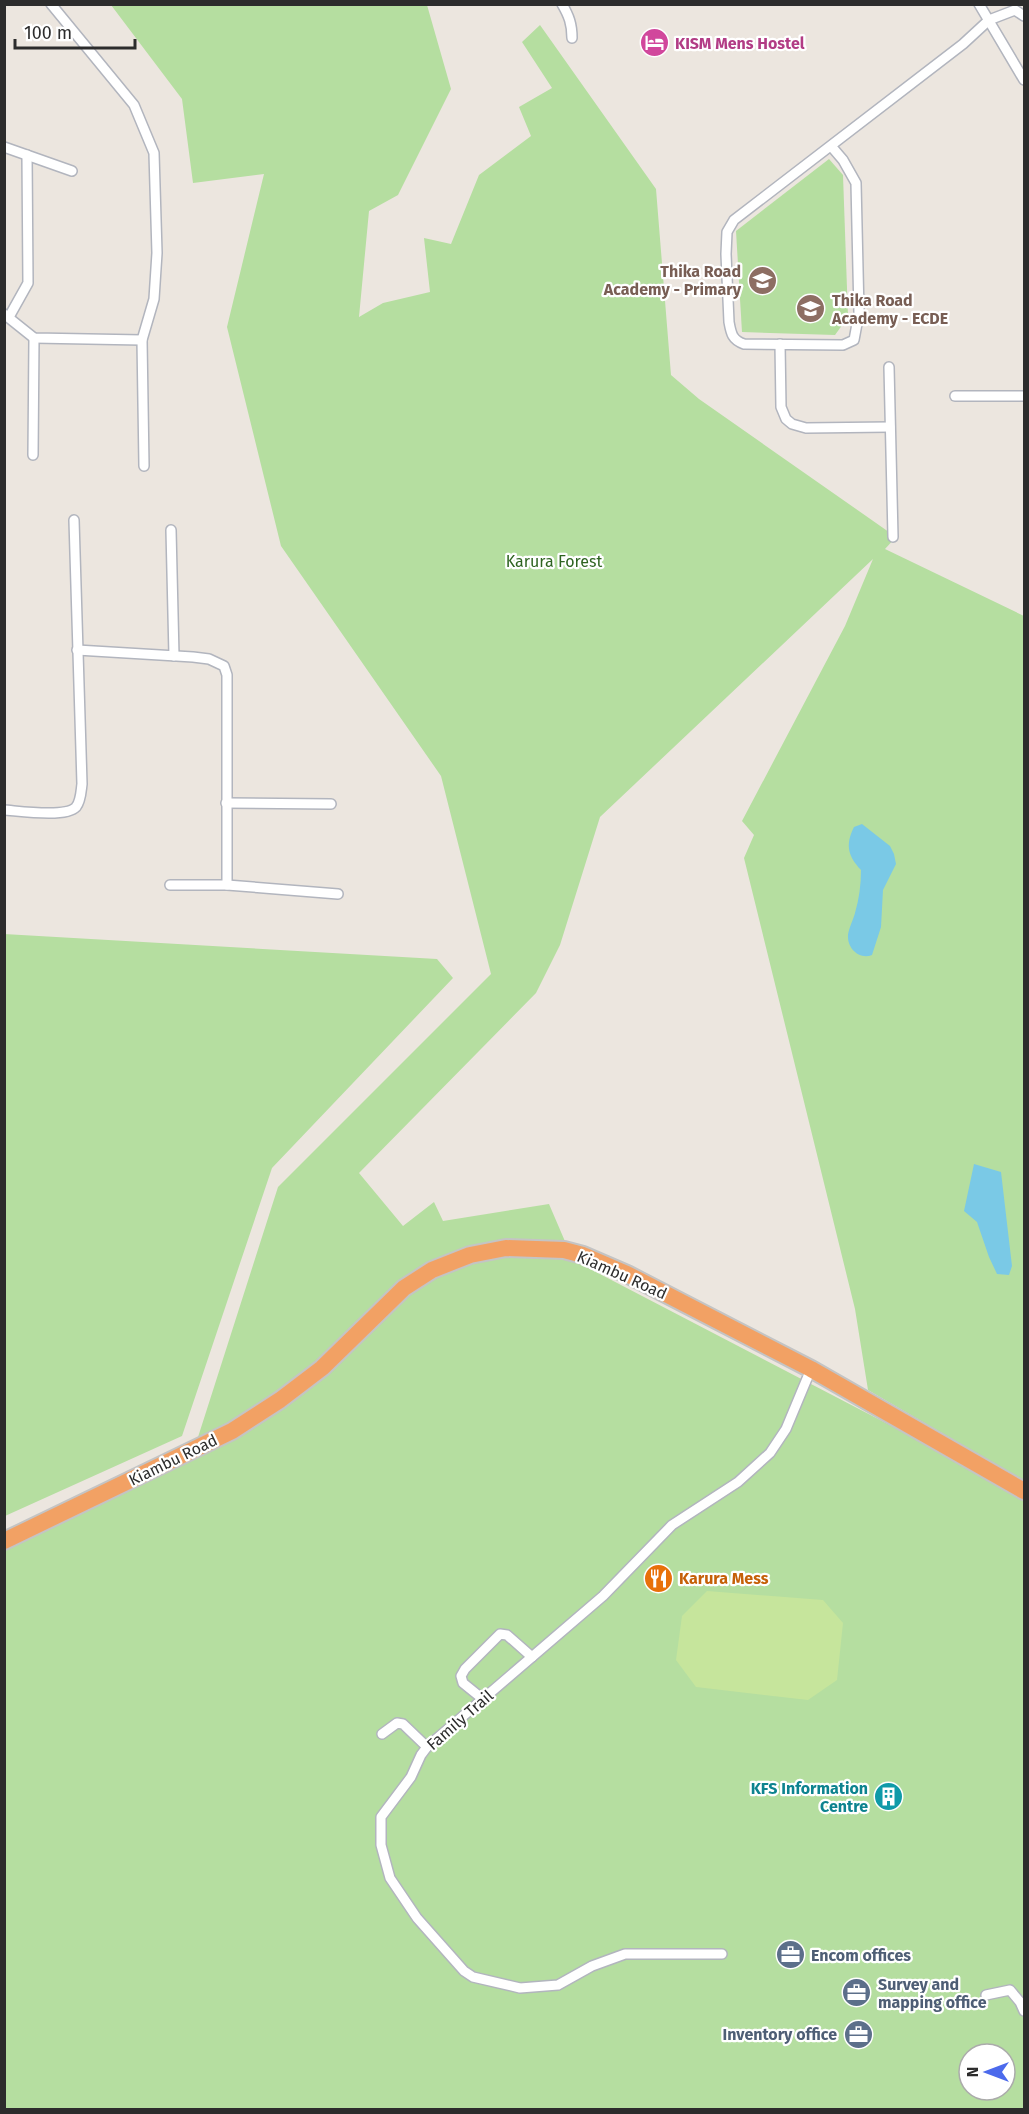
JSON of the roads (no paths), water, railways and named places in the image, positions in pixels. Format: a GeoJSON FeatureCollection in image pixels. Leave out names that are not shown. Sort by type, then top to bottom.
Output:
{"type":"FeatureCollection","features":[{"type":"Feature","properties":{"kind":"highway","name":"Kiambu Road"},"geometry":{"type":"LineString","coordinates":[[4,1541],[232,1431],[280,1400],[322,1368],[404,1288],[432,1270],[470,1256],[506,1248],[554,1249],[583,1255],[627,1274],[811,1369],[1024,1491]]}},
{"type":"Feature","properties":{"kind":"street"},"geometry":{"type":"LineString","coordinates":[[51,4],[134,105],[154,153],[158,253],[154,299],[142,340],[144,466]]}},
{"type":"Feature","properties":{"kind":"street"},"geometry":{"type":"LineString","coordinates":[[562,4],[572,26],[572,38]]}},
{"type":"Feature","properties":{"kind":"street"},"geometry":{"type":"LineString","coordinates":[[979,4],[1024,80]]}},
{"type":"Feature","properties":{"kind":"street"},"geometry":{"type":"LineString","coordinates":[[831,146],[843,160],[856,183],[859,313],[856,333],[852,342],[843,345],[744,344],[734,338],[731,332],[726,255],[727,231],[734,220],[971,37],[989,20],[1015,10],[1024,16]]}},
{"type":"Feature","properties":{"kind":"street"},"geometry":{"type":"LineString","coordinates":[[4,147],[72,171]]}},
{"type":"Feature","properties":{"kind":"street"},"geometry":{"type":"LineString","coordinates":[[27,155],[28,283],[7,315],[34,338],[142,340]]}},
{"type":"Feature","properties":{"kind":"street"},"geometry":{"type":"LineString","coordinates":[[33,455],[34,338]]}},
{"type":"Feature","properties":{"kind":"street"},"geometry":{"type":"LineString","coordinates":[[780,344],[781,407],[786,419],[792,424],[806,428],[890,427]]}},
{"type":"Feature","properties":{"kind":"street"},"geometry":{"type":"LineString","coordinates":[[889,367],[893,537]]}},
{"type":"Feature","properties":{"kind":"street"},"geometry":{"type":"LineString","coordinates":[[956,396],[1024,396]]}},
{"type":"Feature","properties":{"kind":"street"},"geometry":{"type":"LineString","coordinates":[[4,810],[51,813],[68,812],[77,806],[82,784],[74,520]]}},
{"type":"Feature","properties":{"kind":"street"},"geometry":{"type":"LineString","coordinates":[[171,530],[174,656]]}},
{"type":"Feature","properties":{"kind":"street"},"geometry":{"type":"LineString","coordinates":[[77,650],[209,659],[224,666],[227,675],[227,885]]}},
{"type":"Feature","properties":{"kind":"street"},"geometry":{"type":"LineString","coordinates":[[226,803],[331,804]]}},
{"type":"Feature","properties":{"kind":"street"},"geometry":{"type":"LineString","coordinates":[[171,885],[227,885],[338,894]]}},
{"type":"Feature","properties":{"kind":"street","name":"Family Trail"},"geometry":{"type":"LineString","coordinates":[[722,1954],[625,1954],[592,1966],[558,1985],[520,1988],[473,1977],[464,1971],[417,1918],[390,1878],[381,1845],[381,1817],[411,1777],[427,1747],[603,1596],[672,1525],[738,1482],[770,1453],[786,1429],[811,1369]]}},
{"type":"Feature","properties":{"kind":"street"},"geometry":{"type":"LineString","coordinates":[[484,1700],[463,1683],[461,1676],[465,1669],[500,1634],[507,1635],[532,1658]]}},
{"type":"Feature","properties":{"kind":"street"},"geometry":{"type":"LineString","coordinates":[[382,1734],[397,1723],[403,1724],[427,1747]]}},
{"type":"Feature","properties":{"kind":"street"},"geometry":{"type":"LineString","coordinates":[[986,1995],[1010,1990],[1024,2011]]}},
{"type":"Feature","properties":{"kind":"water"},"geometry":{"type":"Polygon","coordinates":[[[862,824],[890,846],[896,864],[883,890],[881,927],[872,955],[867,956],[855,952],[848,940],[858,902],[861,870],[849,850],[849,839],[854,827],[862,824]]]}},
{"type":"Feature","properties":{"kind":"water"},"geometry":{"type":"Polygon","coordinates":[[[974,1164],[1001,1172],[1012,1266],[1009,1275],[997,1274],[977,1222],[964,1211],[974,1164]]]}},
{"type":"Feature","properties":{"kind":"place","name":"KISM Mens Hostel"},"geometry":{"type":"Point","coordinates":[654,43]}},
{"type":"Feature","properties":{"kind":"place","name":"Thika Road Academy - Primary"},"geometry":{"type":"Point","coordinates":[762,280]}},
{"type":"Feature","properties":{"kind":"place","name":"Thika Road Academy - ECDE"},"geometry":{"type":"Point","coordinates":[811,309]}},
{"type":"Feature","properties":{"kind":"place","name":"Karura Mess"},"geometry":{"type":"Point","coordinates":[658,1578]}},
{"type":"Feature","properties":{"kind":"place","name":"KFS Information Centre"},"geometry":{"type":"Point","coordinates":[889,1797]}},
{"type":"Feature","properties":{"kind":"place","name":"Encom offices"},"geometry":{"type":"Point","coordinates":[790,1955]}},
{"type":"Feature","properties":{"kind":"place","name":"Survey and mapping office"},"geometry":{"type":"Point","coordinates":[857,1993]}},
{"type":"Feature","properties":{"kind":"place","name":"Inventory office"},"geometry":{"type":"Point","coordinates":[858,2034]}},
{"type":"Feature","properties":{"kind":"park label","name":"Karura Forest"},"geometry":{"type":"Point","coordinates":[554,561]}}]}
